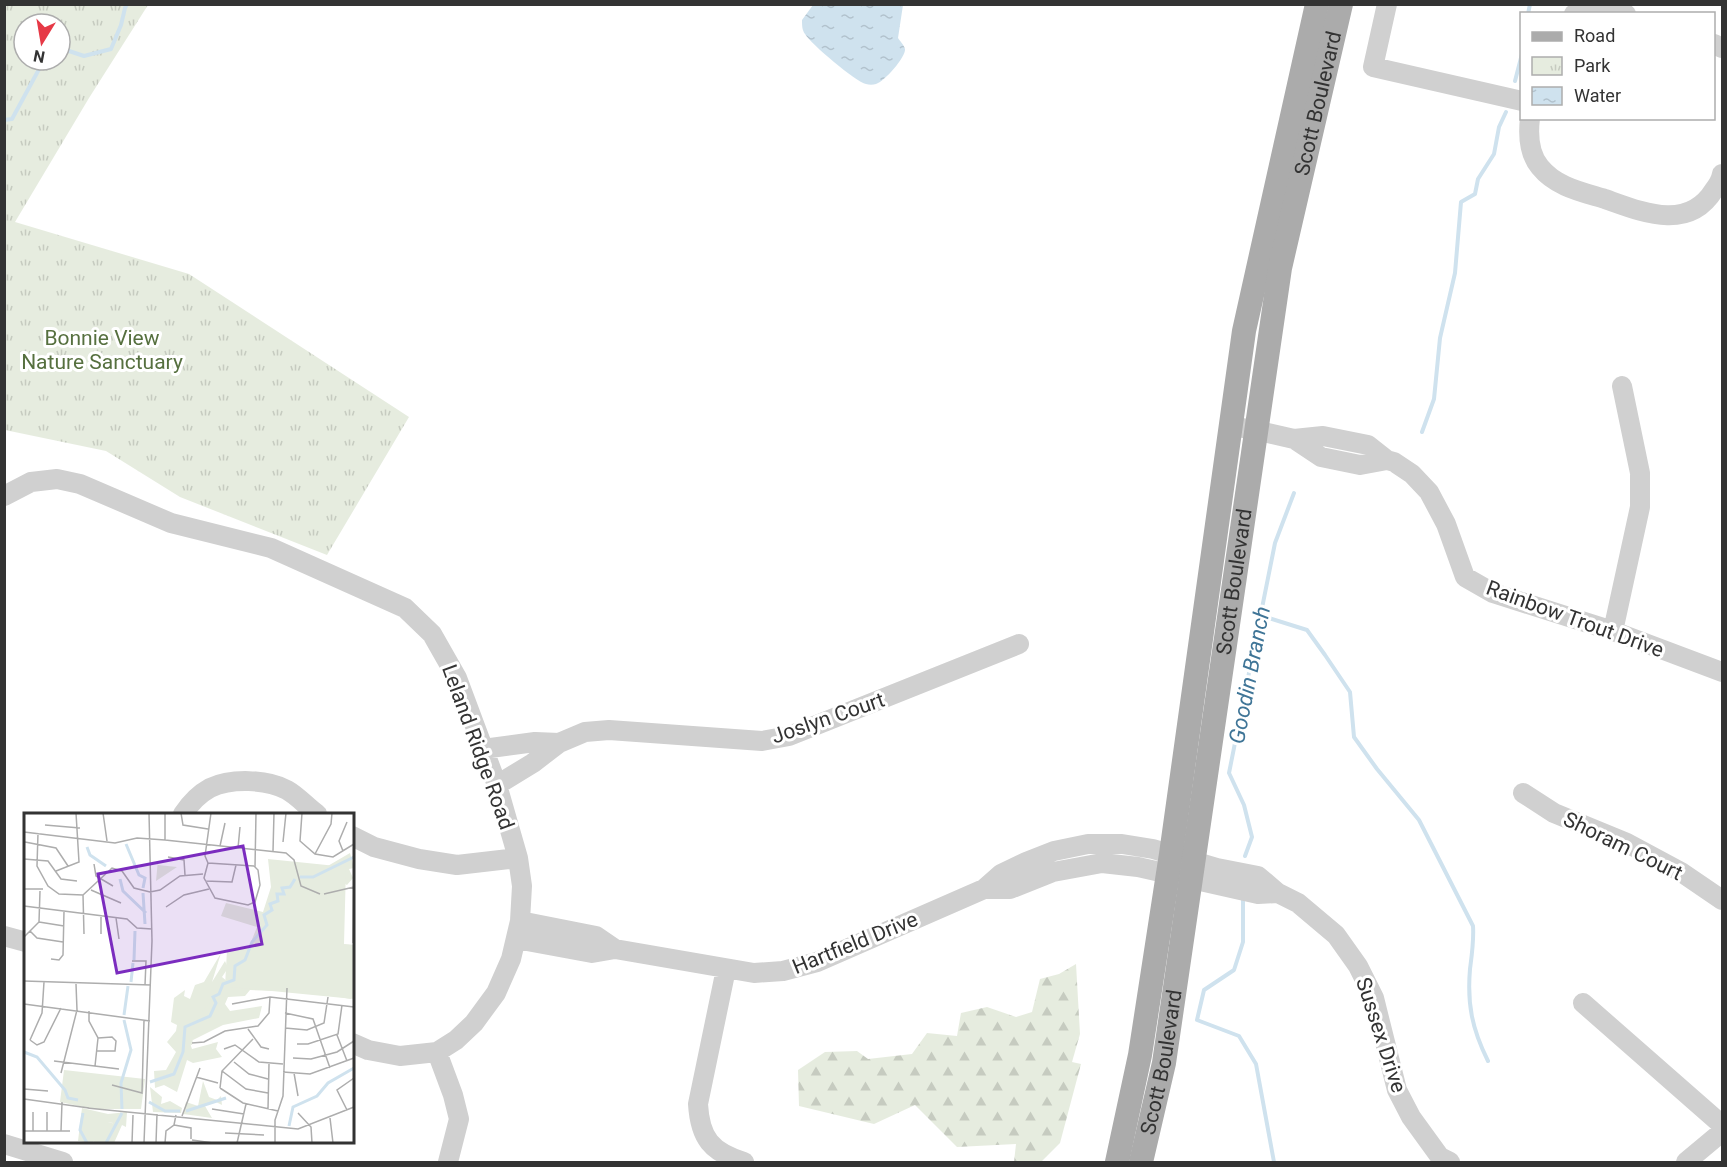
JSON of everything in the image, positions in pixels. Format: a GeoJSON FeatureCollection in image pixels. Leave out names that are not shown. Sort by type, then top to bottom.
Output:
{"type":"FeatureCollection","features":[{"type":"Feature","properties":{"kind":"main road","name":"Scott Boulevard"},"geometry":{"type":"LineString","coordinates":[[1117,1162],[1140,1055],[1244,331],[1317,4]]}},
{"type":"Feature","properties":{"kind":"main road","name":"Scott Boulevard"},"geometry":{"type":"LineString","coordinates":[[1141,1162],[1164,1063],[1280,268],[1341,4]]}},
{"type":"Feature","properties":{"kind":"street"},"geometry":{"type":"LineString","coordinates":[[1387,4],[1373,67],[1520,101]]}},
{"type":"Feature","properties":{"kind":"street"},"geometry":{"type":"LineString","coordinates":[[1579,12],[1588,8],[1613,12]]}},
{"type":"Feature","properties":{"kind":"street"},"geometry":{"type":"LineString","coordinates":[[1530,120],[1531,150],[1538,166],[1553,180],[1573,189],[1647,213],[1671,216],[1691,211],[1707,202],[1722,174]]}},
{"type":"Feature","properties":{"kind":"street"},"geometry":{"type":"LineString","coordinates":[[1613,631],[1640,507],[1640,473],[1622,386]]}},
{"type":"Feature","properties":{"kind":"street","name":"Rainbow Trout Drive"},"geometry":{"type":"LineString","coordinates":[[1230,426],[1294,439],[1321,457],[1360,465],[1387,460],[1394,462],[1412,474],[1429,492],[1446,524],[1465,577],[1493,593],[1613,631],[1722,672]]}},
{"type":"Feature","properties":{"kind":"street","name":"Leland Ridge Road"},"geometry":{"type":"LineString","coordinates":[[4,496],[31,482],[57,479],[80,484],[171,523],[271,548],[405,608],[432,634],[457,678],[496,785],[518,858],[522,886],[518,930],[511,959],[496,993],[474,1023],[456,1040],[437,1052]]}},
{"type":"Feature","properties":{"kind":"street","name":"Joslyn Court"},"geometry":{"type":"LineString","coordinates":[[496,785],[533,763],[558,743],[585,732],[609,730],[762,741],[789,736],[1019,644]]}},
{"type":"Feature","properties":{"kind":"street","name":"Joslyn Court"},"geometry":{"type":"LineString","coordinates":[[483,749],[535,742],[558,743]]}},
{"type":"Feature","properties":{"kind":"street"},"geometry":{"type":"LineString","coordinates":[[184,813],[209,788],[236,781],[260,781],[288,790],[315,813]]}},
{"type":"Feature","properties":{"kind":"street","name":"Shoram Court"},"geometry":{"type":"LineString","coordinates":[[1523,793],[1554,813],[1626,843],[1681,872],[1722,900]]}},
{"type":"Feature","properties":{"kind":"street"},"geometry":{"type":"LineString","coordinates":[[354,837],[374,847],[419,859],[457,865],[518,858]]}},
{"type":"Feature","properties":{"kind":"street","name":"Hartfield Drive"},"geometry":{"type":"LineString","coordinates":[[518,930],[592,952],[615,949],[754,974],[783,971],[817,962],[984,889],[1001,874],[1054,851],[1088,844],[1122,844],[1169,864],[1192,870]]}},
{"type":"Feature","properties":{"kind":"street","name":"Sussex Drive"},"geometry":{"type":"LineString","coordinates":[[1192,870],[1258,894],[1278,893],[1298,903],[1336,935],[1358,966],[1374,998],[1397,1090],[1417,1125],[1440,1157],[1450,1162]]}},
{"type":"Feature","properties":{"kind":"street"},"geometry":{"type":"LineString","coordinates":[[4,936],[24,941]]}},
{"type":"Feature","properties":{"kind":"street"},"geometry":{"type":"LineString","coordinates":[[726,969],[698,1104],[699,1122],[706,1137],[716,1150],[744,1162]]}},
{"type":"Feature","properties":{"kind":"street"},"geometry":{"type":"LineString","coordinates":[[1582,1003],[1722,1125]]}},
{"type":"Feature","properties":{"kind":"street"},"geometry":{"type":"LineString","coordinates":[[354,1044],[368,1050],[400,1056],[437,1052],[459,1119],[448,1162]]}},
{"type":"Feature","properties":{"kind":"street"},"geometry":{"type":"LineString","coordinates":[[1686,1162],[1722,1132]]}},
{"type":"Feature","properties":{"kind":"street"},"geometry":{"type":"LineString","coordinates":[[4,1144],[63,1162]]}},
{"type":"Feature","properties":{"kind":"green space","name":"Bonnie View Nature Sanctuary"},"geometry":{"type":"Polygon","coordinates":[[[5,4],[148,5],[15,222],[189,274],[409,417],[327,555],[180,497],[106,451],[5,430],[5,4]]]}},
{"type":"Feature","properties":{"kind":"green space"},"geometry":{"type":"Polygon","coordinates":[[[1076,964],[1080,1034],[1072,1062],[1081,1064],[1060,1143],[1041,1162],[1014,1162],[1016,1144],[957,1147],[915,1105],[874,1124],[799,1106],[798,1070],[825,1052],[857,1051],[868,1059],[912,1054],[927,1033],[957,1036],[961,1013],[987,1007],[1016,1017],[1032,1012],[1040,979],[1059,974],[1076,964]]]}},
{"type":"Feature","properties":{"kind":"water"},"geometry":{"type":"Polygon","coordinates":[[[813,5],[903,5],[898,38],[905,49],[902,58],[880,82],[871,85],[861,82],[824,54],[804,32],[802,20],[813,5]]]}},
{"type":"Feature","properties":{"kind":"waterway"},"geometry":{"type":"LineString","coordinates":[[72,52],[84,56],[111,49],[127,4]]}},
{"type":"Feature","properties":{"kind":"waterway","name":"Goodin Branch"},"geometry":{"type":"LineString","coordinates":[[1528,12],[1530,4]]}},
{"type":"Feature","properties":{"kind":"waterway","name":"Goodin Branch"},"geometry":{"type":"LineString","coordinates":[[1515,81],[1520,62]]}},
{"type":"Feature","properties":{"kind":"waterway"},"geometry":{"type":"LineString","coordinates":[[4,120],[12,119],[37,72]]}},
{"type":"Feature","properties":{"kind":"waterway","name":"Goodin Branch"},"geometry":{"type":"LineString","coordinates":[[1422,432],[1434,399],[1440,338],[1455,273],[1461,202],[1475,194],[1478,179],[1494,154],[1499,127],[1506,112]]}},
{"type":"Feature","properties":{"kind":"waterway","name":"Goodin Branch"},"geometry":{"type":"LineString","coordinates":[[1245,856],[1252,837],[1244,805],[1229,773],[1275,543],[1294,493]]}},
{"type":"Feature","properties":{"kind":"waterway"},"geometry":{"type":"LineString","coordinates":[[1259,615],[1307,630],[1350,692],[1354,737],[1419,820],[1473,926],[1469,982],[1470,1005],[1474,1027],[1488,1061]]}},
{"type":"Feature","properties":{"kind":"waterway","name":"Goodin Branch"},"geometry":{"type":"LineString","coordinates":[[1243,900],[1243,942],[1234,970],[1204,990],[1197,1020],[1239,1036],[1256,1064],[1274,1162]]}}]}
